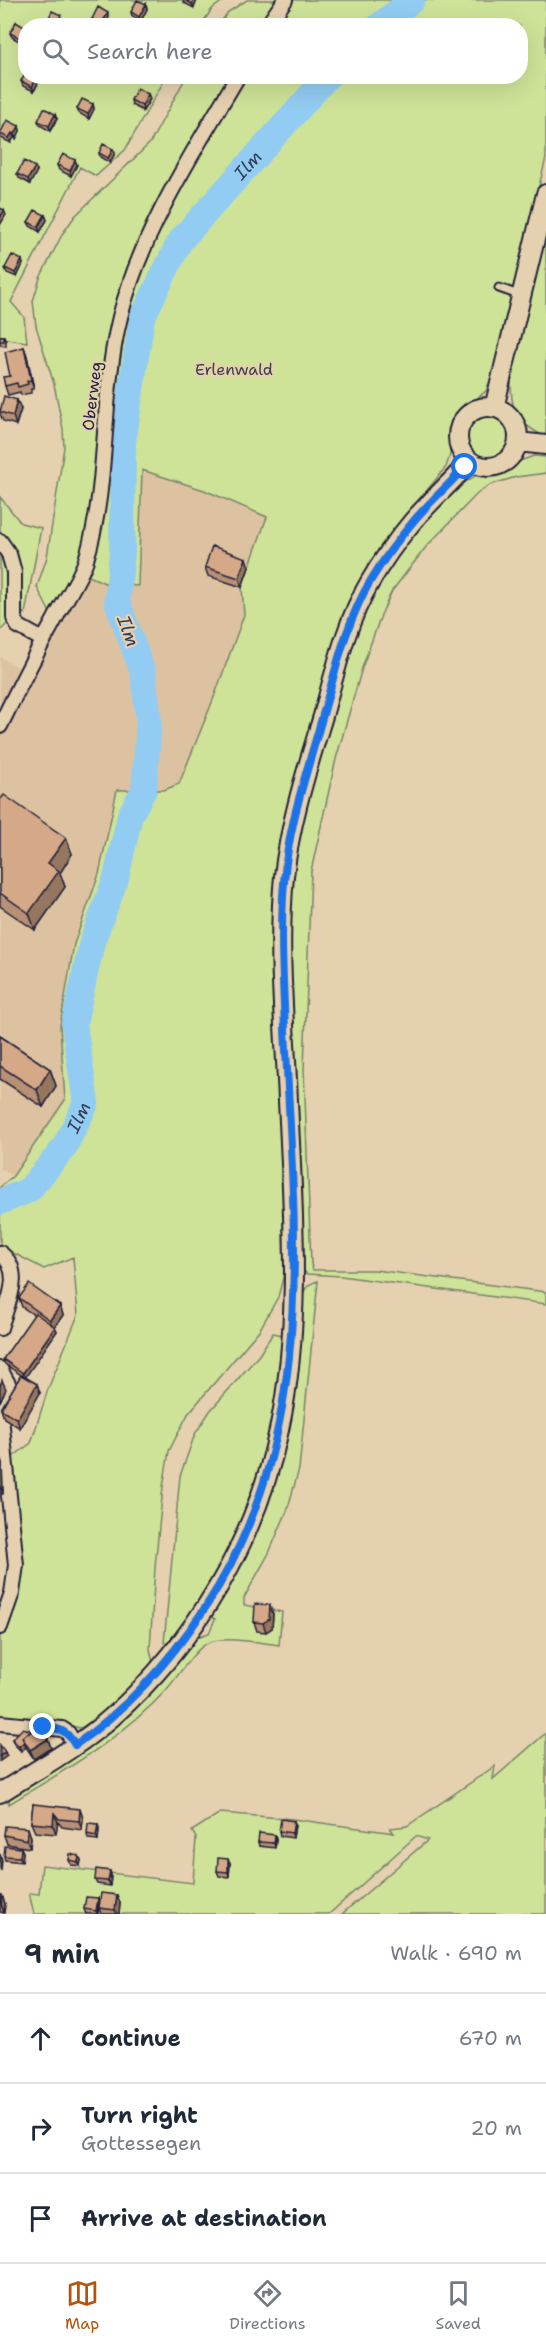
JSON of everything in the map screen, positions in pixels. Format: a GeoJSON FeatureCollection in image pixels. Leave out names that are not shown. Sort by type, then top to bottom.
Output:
{"type":"FeatureCollection","features":[{"type":"Feature","properties":{"kind":"main road"},"geometry":{"type":"LineString","coordinates":[[494,408],[546,194]]}},
{"type":"Feature","properties":{"kind":"main road"},"geometry":{"type":"LineString","coordinates":[[494,408],[507,414],[514,423],[518,442],[512,455],[501,464],[483,467],[470,461],[462,452],[459,443],[461,425],[474,411],[494,408]]}},
{"type":"Feature","properties":{"kind":"main road"},"geometry":{"type":"LineString","coordinates":[[518,442],[546,445]]}},
{"type":"Feature","properties":{"kind":"main road"},"geometry":{"type":"LineString","coordinates":[[0,1792],[97,1730],[127,1703],[162,1666],[189,1632],[217,1589],[242,1542],[256,1509],[279,1431],[285,1394],[293,1298],[293,1213],[282,931],[284,880],[289,843],[325,706],[357,607],[396,543],[414,520],[470,461]]}},
{"type":"Feature","properties":{"kind":"street"},"geometry":{"type":"LineString","coordinates":[[273,18],[285,0]]}},
{"type":"Feature","properties":{"kind":"street","name":"Oberweg"},"geometry":{"type":"LineString","coordinates":[[0,726],[43,640],[82,579],[97,522],[107,393],[120,317],[142,253],[165,201],[233,84]]}},
{"type":"Feature","properties":{"kind":"street"},"geometry":{"type":"LineString","coordinates":[[0,541],[9,554],[14,572],[14,618],[18,626],[43,640]]}},
{"type":"Feature","properties":{"kind":"street"},"geometry":{"type":"LineString","coordinates":[[0,1253],[8,1258],[13,1269],[14,1280],[0,1328]]}},
{"type":"Feature","properties":{"kind":"street"},"geometry":{"type":"LineString","coordinates":[[0,1369],[12,1391],[1,1418],[16,1565],[12,1593],[0,1627]]}},
{"type":"Feature","properties":{"kind":"street"},"geometry":{"type":"LineString","coordinates":[[0,1723],[62,1729],[68,1733],[75,1745]]}},
{"type":"Feature","properties":{"kind":"lane"},"geometry":{"type":"LineString","coordinates":[[499,288],[522,296]]}},
{"type":"Feature","properties":{"kind":"shaded area"},"geometry":{"type":"Polygon","coordinates":[[[142,469],[204,490],[267,517],[242,587],[244,615],[179,784],[164,790],[99,874],[74,944],[60,1026],[65,1100],[13,1176],[0,1168],[0,657],[34,676],[76,593],[89,576],[107,584],[138,586],[142,469]]]}},
{"type":"Feature","properties":{"kind":"green space"},"geometry":{"type":"Polygon","coordinates":[[[0,0],[224,0],[212,9],[206,18],[18,18],[18,84],[162,84],[125,150],[96,176],[80,167],[11,302],[24,317],[27,342],[0,338],[0,0]]]}},
{"type":"Feature","properties":{"kind":"green space"},"geometry":{"type":"Polygon","coordinates":[[[247,0],[277,0],[265,18],[224,18],[228,12],[247,0]]]}},
{"type":"Feature","properties":{"kind":"green space","name":"Erlenwald"},"geometry":{"type":"Polygon","coordinates":[[[289,0],[546,0],[546,158],[494,369],[486,391],[459,413],[450,426],[450,455],[446,467],[411,510],[326,675],[309,732],[278,856],[284,1274],[278,1297],[260,1329],[188,1414],[169,1451],[155,1567],[150,1649],[153,1663],[134,1685],[104,1713],[81,1728],[0,1719],[0,1637],[17,1593],[10,1459],[31,1443],[48,1389],[78,1315],[73,1257],[44,1269],[0,1246],[0,1187],[13,1176],[65,1100],[60,1026],[74,944],[99,874],[117,790],[164,790],[179,784],[244,615],[242,587],[267,517],[204,490],[142,470],[138,586],[107,584],[89,576],[102,520],[107,457],[126,319],[147,258],[171,205],[239,84],[528,84],[528,18],[276,18],[289,0]]]}},
{"type":"Feature","properties":{"kind":"green space"},"geometry":{"type":"Polygon","coordinates":[[[182,84],[227,84],[165,187],[143,234],[106,358],[99,413],[93,504],[86,541],[74,570],[50,613],[37,587],[47,557],[64,447],[63,429],[54,384],[36,326],[33,301],[40,278],[63,233],[75,216],[150,143],[182,84]]]}},
{"type":"Feature","properties":{"kind":"green space"},"geometry":{"type":"Polygon","coordinates":[[[546,228],[546,437],[520,420],[516,413],[513,406],[511,375],[546,228]]]}},
{"type":"Feature","properties":{"kind":"green space"},"geometry":{"type":"Polygon","coordinates":[[[488,416],[497,417],[504,422],[509,429],[509,447],[504,454],[497,459],[488,460],[479,459],[472,454],[467,447],[466,438],[467,429],[472,422],[479,417],[488,416]]]}},
{"type":"Feature","properties":{"kind":"green space"},"geometry":{"type":"Polygon","coordinates":[[[534,456],[546,457],[546,473],[516,477],[490,485],[477,494],[426,547],[392,591],[381,615],[362,668],[336,759],[311,871],[304,1069],[313,1270],[375,1270],[546,1292],[546,1304],[341,1276],[307,1274],[303,1270],[291,970],[291,905],[298,838],[312,787],[357,631],[367,605],[397,555],[428,515],[463,484],[478,474],[507,470],[520,461],[534,456]]]}},
{"type":"Feature","properties":{"kind":"green space"},"geometry":{"type":"Polygon","coordinates":[[[0,497],[21,523],[41,528],[25,614],[19,610],[17,568],[12,547],[0,531],[0,497]]]}},
{"type":"Feature","properties":{"kind":"green space"},"geometry":{"type":"Polygon","coordinates":[[[0,548],[8,566],[7,624],[0,631],[0,548]]]}},
{"type":"Feature","properties":{"kind":"green space"},"geometry":{"type":"Polygon","coordinates":[[[318,1281],[299,1469],[287,1511],[269,1553],[244,1598],[244,1605],[282,1612],[279,1645],[244,1640],[217,1640],[204,1645],[167,1689],[132,1723],[51,1779],[9,1804],[9,1799],[122,1720],[170,1670],[197,1637],[209,1633],[215,1619],[212,1617],[212,1611],[233,1575],[301,1317],[303,1294],[308,1286],[318,1281]]]}},
{"type":"Feature","properties":{"kind":"green space"},"geometry":{"type":"Polygon","coordinates":[[[273,1333],[283,1335],[279,1377],[272,1418],[249,1498],[216,1574],[170,1644],[164,1643],[180,1476],[195,1434],[210,1411],[259,1355],[273,1333]]]}},
{"type":"Feature","properties":{"kind":"green space"},"geometry":{"type":"Polygon","coordinates":[[[546,1733],[546,1914],[342,1914],[428,1840],[416,1836],[329,1914],[34,1914],[29,1893],[39,1894],[42,1865],[193,1883],[196,1838],[192,1831],[220,1813],[293,1819],[394,1833],[390,1828],[407,1826],[495,1766],[493,1779],[546,1733]]]}},
{"type":"Feature","properties":{"kind":"building"},"geometry":{"type":"Polygon","coordinates":[[[137,0],[146,4],[139,17],[131,12],[137,0]]]}},
{"type":"Feature","properties":{"kind":"building"},"geometry":{"type":"Polygon","coordinates":[[[98,7],[108,13],[105,18],[92,18],[98,7]]]}},
{"type":"Feature","properties":{"kind":"building"},"geometry":{"type":"Polygon","coordinates":[[[52,11],[61,15],[61,18],[49,18],[52,11]]]}},
{"type":"Feature","properties":{"kind":"building"},"geometry":{"type":"Polygon","coordinates":[[[16,22],[18,23],[18,37],[10,33],[16,22]]]}},
{"type":"Feature","properties":{"kind":"building"},"geometry":{"type":"Polygon","coordinates":[[[137,88],[148,94],[142,106],[131,100],[137,88]]]}},
{"type":"Feature","properties":{"kind":"building"},"geometry":{"type":"Polygon","coordinates":[[[82,99],[93,104],[88,114],[77,109],[82,99]]]}},
{"type":"Feature","properties":{"kind":"building"},"geometry":{"type":"Polygon","coordinates":[[[44,108],[55,114],[49,126],[38,121],[44,108]]]}},
{"type":"Feature","properties":{"kind":"building"},"geometry":{"type":"Polygon","coordinates":[[[7,120],[19,126],[15,134],[12,133],[9,138],[0,134],[7,120]]]}},
{"type":"Feature","properties":{"kind":"building"},"geometry":{"type":"Polygon","coordinates":[[[103,144],[113,149],[108,158],[99,153],[103,144]]]}},
{"type":"Feature","properties":{"kind":"building"},"geometry":{"type":"Polygon","coordinates":[[[63,154],[75,160],[70,171],[57,165],[63,154]]]}},
{"type":"Feature","properties":{"kind":"building"},"geometry":{"type":"Polygon","coordinates":[[[24,161],[35,167],[28,179],[17,174],[24,161]]]}},
{"type":"Feature","properties":{"kind":"building"},"geometry":{"type":"Polygon","coordinates":[[[35,210],[45,215],[38,227],[28,222],[35,210]]]}},
{"type":"Feature","properties":{"kind":"building"},"geometry":{"type":"Polygon","coordinates":[[[12,255],[22,260],[15,273],[5,268],[12,255]]]}},
{"type":"Feature","properties":{"kind":"building"},"geometry":{"type":"Polygon","coordinates":[[[24,347],[31,380],[27,381],[28,384],[18,387],[17,383],[5,386],[3,377],[10,376],[5,352],[24,347]]]}},
{"type":"Feature","properties":{"kind":"building"},"geometry":{"type":"Polygon","coordinates":[[[4,396],[17,400],[13,416],[0,412],[4,396]]]}},
{"type":"Feature","properties":{"kind":"building"},"geometry":{"type":"Polygon","coordinates":[[[212,546],[246,558],[239,578],[205,567],[212,546]]]}},
{"type":"Feature","properties":{"kind":"building"},"geometry":{"type":"Polygon","coordinates":[[[4,795],[66,838],[48,863],[59,871],[29,913],[0,893],[0,800],[4,795]]]}},
{"type":"Feature","properties":{"kind":"building"},"geometry":{"type":"Polygon","coordinates":[[[0,1036],[50,1069],[37,1090],[0,1066],[0,1036]]]}},
{"type":"Feature","properties":{"kind":"building"},"geometry":{"type":"Polygon","coordinates":[[[29,1284],[60,1306],[50,1320],[19,1298],[29,1284]]]}},
{"type":"Feature","properties":{"kind":"building"},"geometry":{"type":"Polygon","coordinates":[[[35,1313],[55,1327],[23,1373],[3,1359],[35,1313]]]}},
{"type":"Feature","properties":{"kind":"building"},"geometry":{"type":"Polygon","coordinates":[[[21,1375],[37,1384],[17,1419],[1,1409],[21,1375]]]}},
{"type":"Feature","properties":{"kind":"building"},"geometry":{"type":"Polygon","coordinates":[[[255,1604],[270,1605],[269,1619],[263,1623],[254,1622],[255,1604]]]}},
{"type":"Feature","properties":{"kind":"building"},"geometry":{"type":"Polygon","coordinates":[[[40,1726],[48,1739],[30,1750],[22,1737],[40,1726]]]}},
{"type":"Feature","properties":{"kind":"building"},"geometry":{"type":"Polygon","coordinates":[[[23,1728],[32,1731],[22,1737],[24,1742],[19,1746],[12,1739],[23,1728]]]}},
{"type":"Feature","properties":{"kind":"building"},"geometry":{"type":"Polygon","coordinates":[[[0,1745],[5,1752],[0,1756],[0,1745]]]}},
{"type":"Feature","properties":{"kind":"building"},"geometry":{"type":"Polygon","coordinates":[[[33,1804],[80,1809],[79,1821],[59,1819],[54,1813],[53,1825],[31,1823],[33,1804]]]}},
{"type":"Feature","properties":{"kind":"building"},"geometry":{"type":"Polygon","coordinates":[[[281,1819],[294,1821],[292,1833],[279,1831],[281,1819]]]}},
{"type":"Feature","properties":{"kind":"building"},"geometry":{"type":"Polygon","coordinates":[[[88,1823],[98,1824],[96,1836],[87,1834],[88,1823]]]}},
{"type":"Feature","properties":{"kind":"building"},"geometry":{"type":"Polygon","coordinates":[[[5,1826],[28,1828],[27,1840],[4,1835],[5,1826]]]}},
{"type":"Feature","properties":{"kind":"building"},"geometry":{"type":"Polygon","coordinates":[[[259,1833],[275,1835],[274,1843],[258,1842],[259,1833]]]}},
{"type":"Feature","properties":{"kind":"building"},"geometry":{"type":"Polygon","coordinates":[[[5,1846],[21,1848],[20,1857],[4,1856],[5,1846]]]}},
{"type":"Feature","properties":{"kind":"building"},"geometry":{"type":"Polygon","coordinates":[[[70,1854],[79,1856],[78,1862],[69,1860],[70,1854]]]}},
{"type":"Feature","properties":{"kind":"building"},"geometry":{"type":"Polygon","coordinates":[[[218,1858],[228,1859],[228,1872],[217,1871],[218,1858]]]}},
{"type":"Feature","properties":{"kind":"building"},"geometry":{"type":"Polygon","coordinates":[[[96,1869],[110,1871],[108,1881],[95,1880],[96,1869]]]}},
{"type":"Feature","properties":{"kind":"building"},"geometry":{"type":"Polygon","coordinates":[[[101,1893],[117,1895],[115,1910],[99,1908],[101,1893]]]}},
{"type":"Feature","properties":{"kind":"building"},"geometry":{"type":"Polygon","coordinates":[[[86,1897],[98,1898],[96,1911],[84,1909],[86,1897]]]}},
{"type":"Feature","properties":{"kind":"waterway","name":"Ilm"},"geometry":{"type":"LineString","coordinates":[[389,18],[412,0]]}},
{"type":"Feature","properties":{"kind":"waterway","name":"Ilm"},"geometry":{"type":"LineString","coordinates":[[0,1202],[29,1190],[64,1148],[86,1103],[74,1024],[92,942],[116,878],[130,815],[144,790],[149,721],[143,673],[117,601],[122,552],[123,442],[142,318],[180,241],[321,84]]}},
{"type":"Feature","properties":{"kind":"route"},"geometry":{"type":"LineString","coordinates":[[43,1727],[62,1729],[68,1733],[75,1745],[97,1730],[127,1703],[162,1666],[189,1632],[217,1589],[242,1542],[256,1509],[279,1431],[290,1358],[294,1279],[282,931],[284,880],[289,843],[332,685],[357,607],[390,551],[414,520],[465,467]]}}]}
